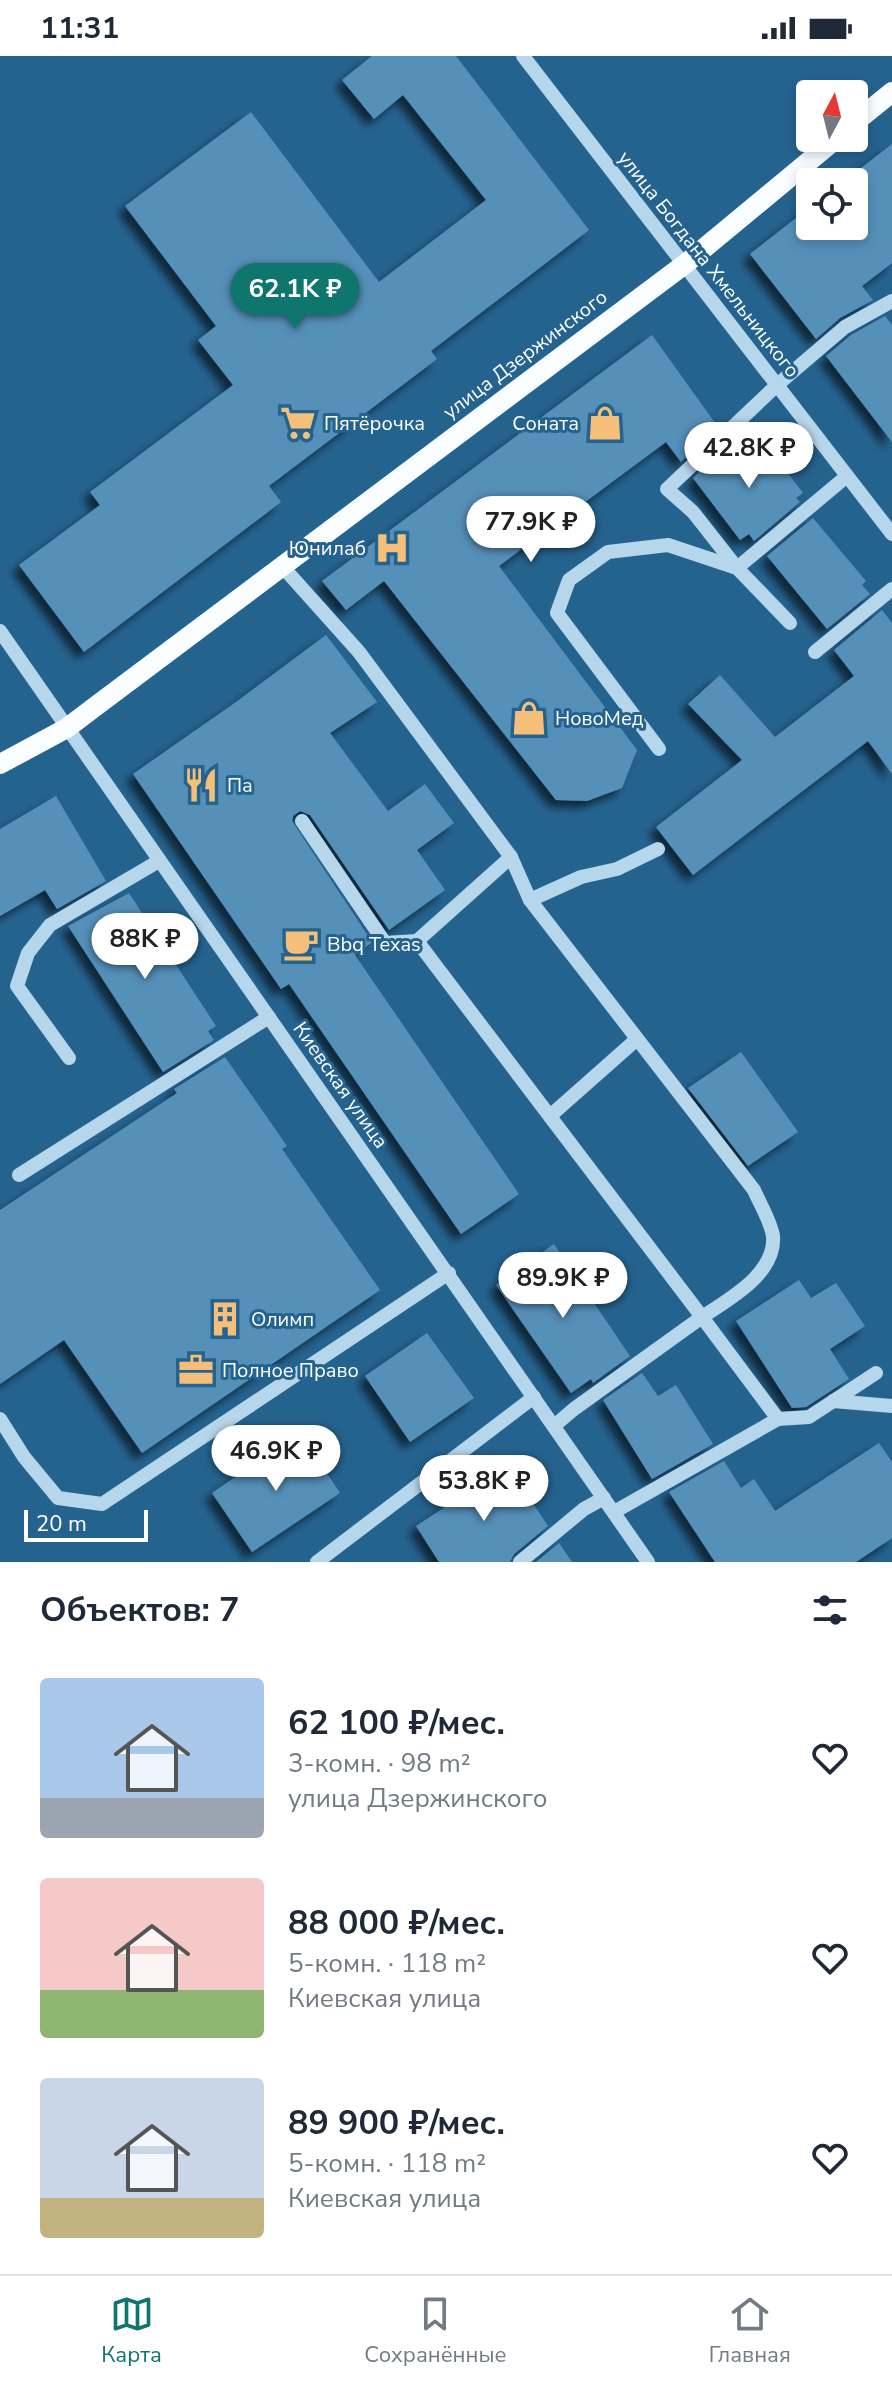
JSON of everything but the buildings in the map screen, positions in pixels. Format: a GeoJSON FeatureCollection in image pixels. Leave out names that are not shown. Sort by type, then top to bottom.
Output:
{"type":"FeatureCollection","features":[{"type":"Feature","properties":{"kind":"main road"},"geometry":{"type":"LineString","coordinates":[[868,112],[892,92]]}},
{"type":"Feature","properties":{"kind":"main road","name":"улица Дзержинского"},"geometry":{"type":"LineString","coordinates":[[0,764],[67,728],[685,264],[820,152]]}},
{"type":"Feature","properties":{"kind":"street","name":"улица Богдана Хмельницкого"},"geometry":{"type":"LineString","coordinates":[[523,56],[892,534]]}},
{"type":"Feature","properties":{"kind":"street"},"geometry":{"type":"LineString","coordinates":[[790,623],[737,568],[693,512],[667,489],[777,385],[845,327],[892,301]]}},
{"type":"Feature","properties":{"kind":"street"},"geometry":{"type":"LineString","coordinates":[[737,568],[847,476]]}},
{"type":"Feature","properties":{"kind":"street"},"geometry":{"type":"LineString","coordinates":[[659,749],[557,613],[569,580],[608,552],[668,545],[737,568]]}},
{"type":"Feature","properties":{"kind":"street"},"geometry":{"type":"LineString","coordinates":[[282,566],[359,652],[511,857],[530,900],[754,1190],[773,1236],[769,1262],[738,1292],[554,1426]]}},
{"type":"Feature","properties":{"kind":"street"},"geometry":{"type":"LineString","coordinates":[[815,652],[892,589]]}},
{"type":"Feature","properties":{"kind":"street","name":"Киевская улица"},"geometry":{"type":"LineString","coordinates":[[0,631],[648,1562]]}},
{"type":"Feature","properties":{"kind":"street"},"geometry":{"type":"LineString","coordinates":[[302,821],[385,943],[417,941],[511,857]]}},
{"type":"Feature","properties":{"kind":"street"},"geometry":{"type":"LineString","coordinates":[[530,900],[581,877],[617,869],[658,849]]}},
{"type":"Feature","properties":{"kind":"street"},"geometry":{"type":"LineString","coordinates":[[69,1058],[17,986],[28,953],[50,925],[159,861]]}},
{"type":"Feature","properties":{"kind":"street"},"geometry":{"type":"LineString","coordinates":[[417,941],[778,1419]]}},
{"type":"Feature","properties":{"kind":"street"},"geometry":{"type":"LineString","coordinates":[[19,1175],[269,1017]]}},
{"type":"Feature","properties":{"kind":"street"},"geometry":{"type":"LineString","coordinates":[[550,1116],[637,1039]]}},
{"type":"Feature","properties":{"kind":"street"},"geometry":{"type":"LineString","coordinates":[[0,1419],[24,1457],[58,1498],[102,1504],[449,1273]]}},
{"type":"Feature","properties":{"kind":"street"},"geometry":{"type":"LineString","coordinates":[[614,1512],[778,1419],[809,1417],[876,1373]]}},
{"type":"Feature","properties":{"kind":"street"},"geometry":{"type":"LineString","coordinates":[[317,1562],[534,1397]]}},
{"type":"Feature","properties":{"kind":"street"},"geometry":{"type":"LineString","coordinates":[[833,1401],[892,1406]]}},
{"type":"Feature","properties":{"kind":"street"},"geometry":{"type":"LineString","coordinates":[[520,1562],[584,1509],[604,1498]]}},
{"type":"Feature","properties":{"kind":"place","name":"Пятёрочка"},"geometry":{"type":"Point","coordinates":[298,423]}},
{"type":"Feature","properties":{"kind":"place","name":"Соната"},"geometry":{"type":"Point","coordinates":[605,423]}},
{"type":"Feature","properties":{"kind":"place","name":"Юнилаб"},"geometry":{"type":"Point","coordinates":[392,548]}},
{"type":"Feature","properties":{"kind":"place","name":"НовоМед"},"geometry":{"type":"Point","coordinates":[529,718]}},
{"type":"Feature","properties":{"kind":"place","name":"Па"},"geometry":{"type":"Point","coordinates":[201,785]}},
{"type":"Feature","properties":{"kind":"place","name":"Bbq Texas"},"geometry":{"type":"Point","coordinates":[301,944]}},
{"type":"Feature","properties":{"kind":"place","name":"Олимп"},"geometry":{"type":"Point","coordinates":[225,1319]}},
{"type":"Feature","properties":{"kind":"place","name":"Полное Право"},"geometry":{"type":"Point","coordinates":[196,1370]}}]}
